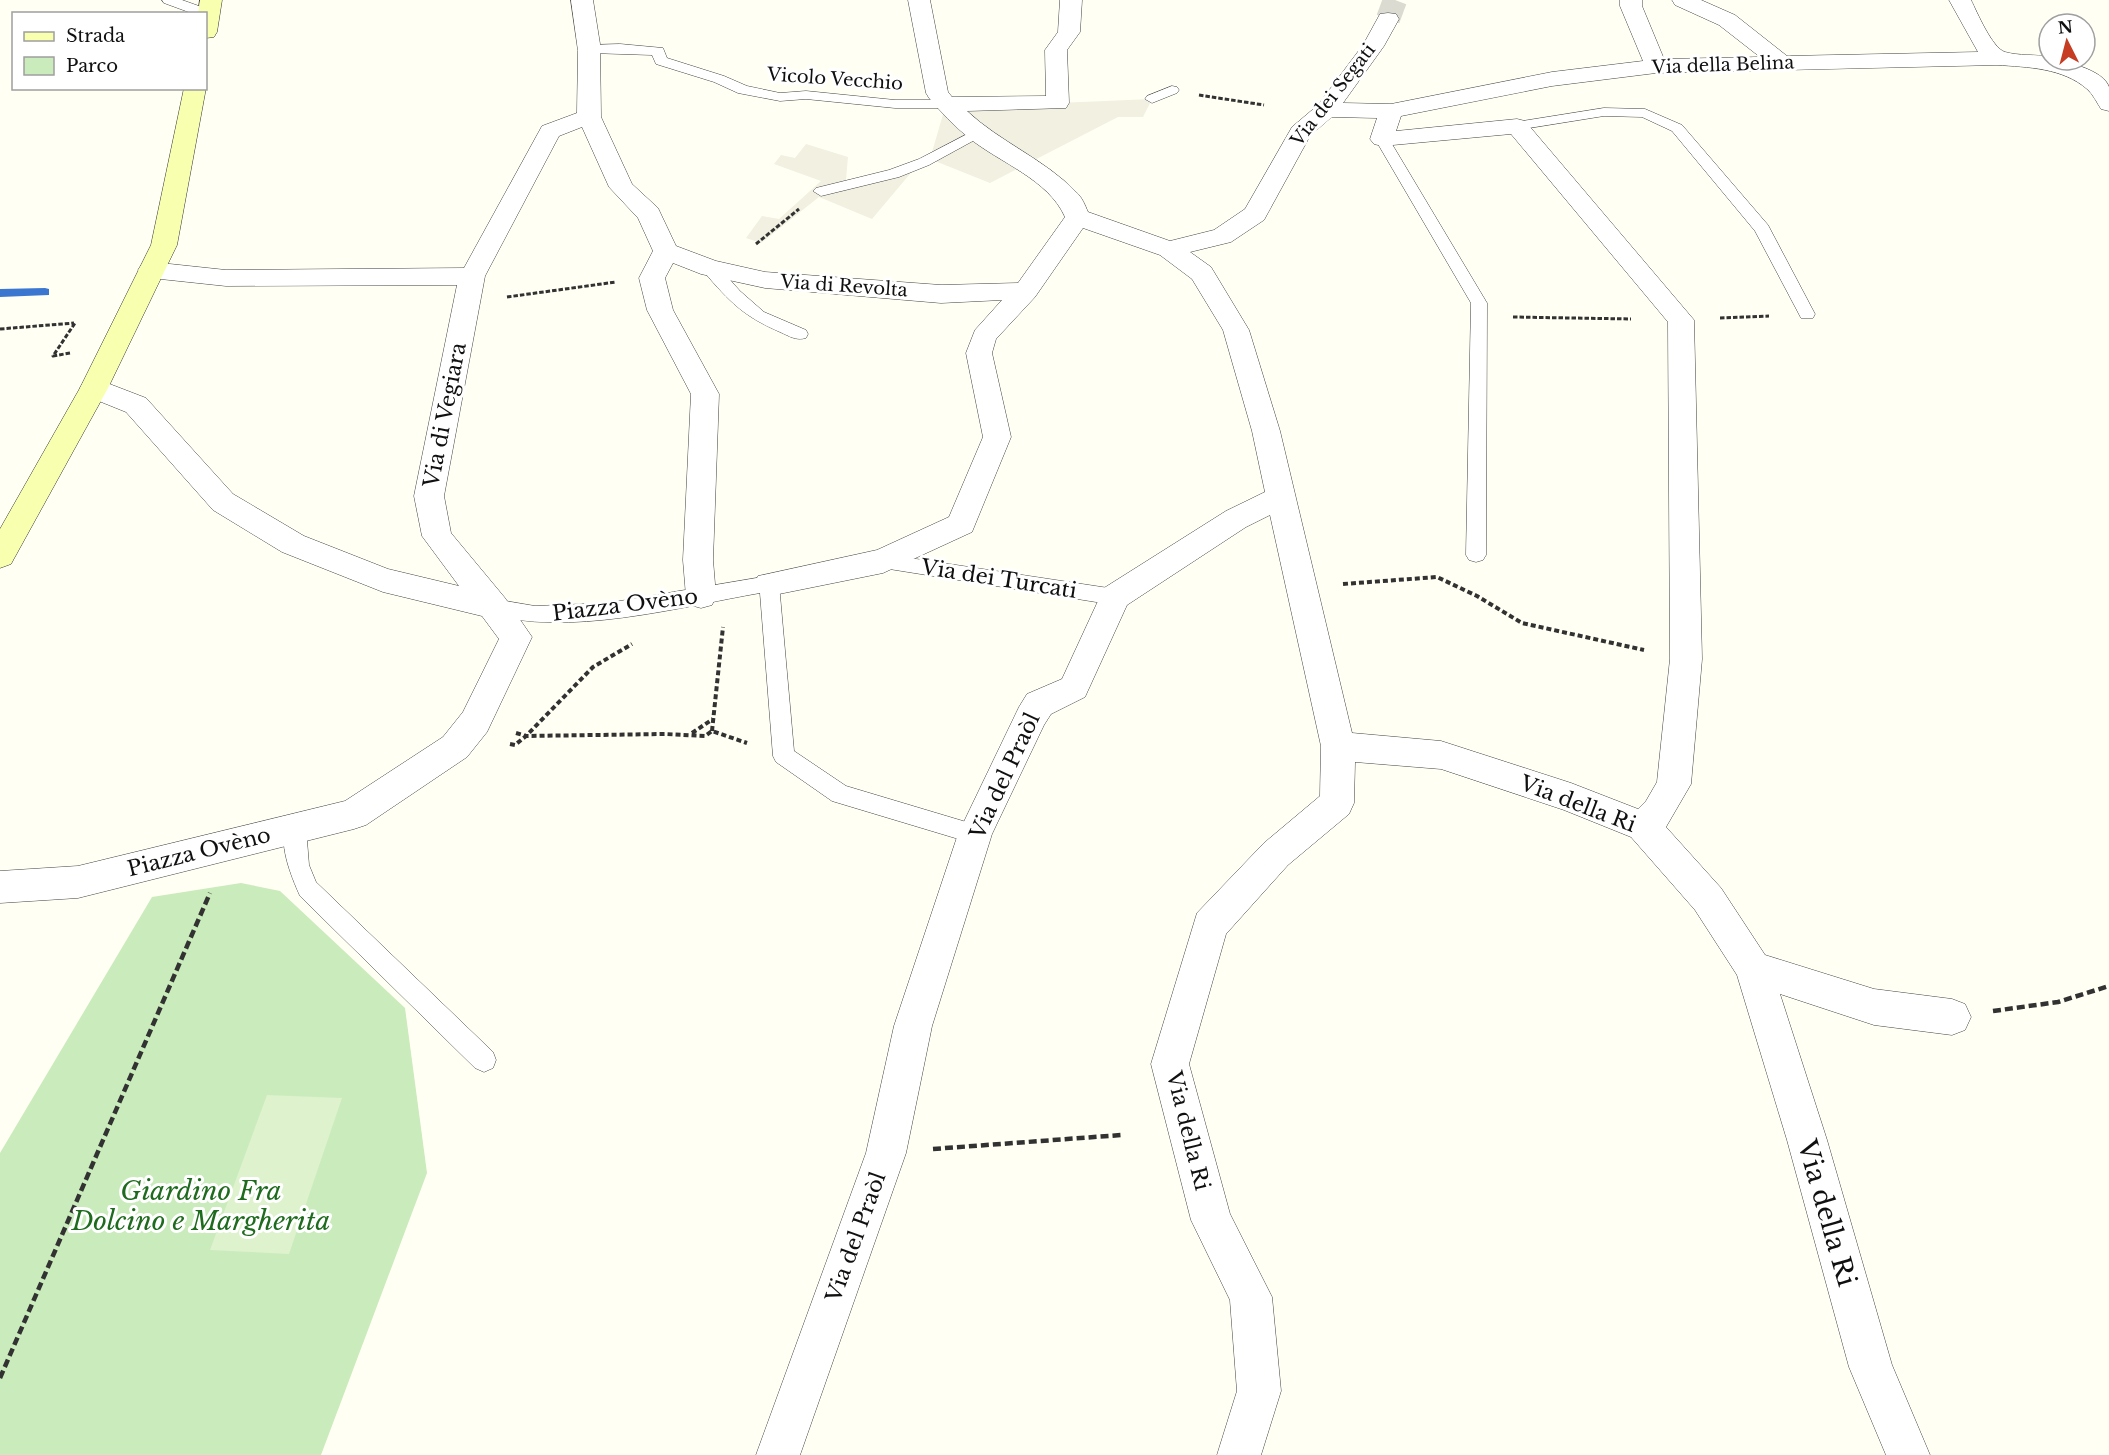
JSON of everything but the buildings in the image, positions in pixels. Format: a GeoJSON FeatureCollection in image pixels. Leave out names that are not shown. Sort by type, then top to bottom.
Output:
{"type":"FeatureCollection","features":[{"type":"Feature","properties":{"kind":"main road"},"geometry":{"type":"LineString","coordinates":[[0,556],[94,388],[164,245],[195,90]]}},
{"type":"Feature","properties":{"kind":"street"},"geometry":{"type":"LineString","coordinates":[[582,0],[581,13],[590,49],[585,96],[589,117],[621,187],[649,214],[666,250],[652,278],[660,310],[705,394],[698,560],[714,594]]}},
{"type":"Feature","properties":{"kind":"street"},"geometry":{"type":"LineString","coordinates":[[919,0],[937,93],[946,104],[978,133],[1053,184],[1069,198],[1078,216],[1169,249],[1202,273],[1236,330],[1266,431],[1280,498],[1236,519],[1115,597]]}},
{"type":"Feature","properties":{"kind":"street"},"geometry":{"type":"LineString","coordinates":[[946,104],[1058,103],[1056,51],[1069,32],[1071,0]]}},
{"type":"Feature","properties":{"kind":"street"},"geometry":{"type":"LineString","coordinates":[[1631,0],[1631,6],[1656,66]]}},
{"type":"Feature","properties":{"kind":"street"},"geometry":{"type":"LineString","coordinates":[[1683,0],[1727,20],[1782,63]]}},
{"type":"Feature","properties":{"kind":"street"},"geometry":{"type":"LineString","coordinates":[[1960,0],[1984,45],[1997,58]]}},
{"type":"Feature","properties":{"kind":"street","name":"Via dei Segati"},"geometry":{"type":"LineString","coordinates":[[1169,249],[1222,236],[1255,214],[1300,132],[1326,110],[1373,46],[1388,19]]}},
{"type":"Feature","properties":{"kind":"street","name":"Via della Belina"},"geometry":{"type":"LineString","coordinates":[[1326,110],[1390,111],[1552,79],[1656,66],[1997,58],[2034,60],[2066,68],[2096,85],[2109,104]]}},
{"type":"Feature","properties":{"kind":"street"},"geometry":{"type":"LineString","coordinates":[[1390,111],[1382,139],[1517,126],[1616,246],[1681,320],[1686,659],[1674,784],[1658,812],[1643,826]]}},
{"type":"Feature","properties":{"kind":"street","name":"Via di Vegiara"},"geometry":{"type":"LineString","coordinates":[[494,607],[437,536],[429,496],[466,303],[472,276],[550,131],[589,117]]}},
{"type":"Feature","properties":{"kind":"street","name":"Via dei Turcati"},"geometry":{"type":"LineString","coordinates":[[769,584],[883,561],[961,524],[997,437],[979,353],[984,336],[1026,291],[1078,216]]}},
{"type":"Feature","properties":{"kind":"street","name":"Via di Revolta"},"geometry":{"type":"LineString","coordinates":[[666,250],[717,269],[765,280],[941,294],[1026,291]]}},
{"type":"Feature","properties":{"kind":"street"},"geometry":{"type":"LineString","coordinates":[[151,270],[226,278],[472,276]]}},
{"type":"Feature","properties":{"kind":"street"},"geometry":{"type":"LineString","coordinates":[[94,388],[136,405],[223,502],[293,544],[383,580],[494,607]]}},
{"type":"Feature","properties":{"kind":"street","name":"Via della Ri"},"geometry":{"type":"LineString","coordinates":[[1239,1455],[1259,1391],[1251,1297],[1211,1220],[1170,1064],[1210,925],[1276,854],[1337,803],[1338,746],[1280,498]]}},
{"type":"Feature","properties":{"kind":"street","name":"Via del Praòl"},"geometry":{"type":"LineString","coordinates":[[778,1455],[886,1153],[913,1026],[975,834],[1038,704],[1074,688],[1115,597]]}},
{"type":"Feature","properties":{"kind":"street","name":"Piazza Ovèno"},"geometry":{"type":"LineString","coordinates":[[0,887],[78,882],[354,814],[455,747],[475,722],[516,637],[494,607]]}},
{"type":"Feature","properties":{"kind":"street","name":"Via della Ri"},"geometry":{"type":"LineString","coordinates":[[1338,746],[1441,755],[1571,798],[1643,826],[1708,900],[1753,968],[1807,1140],[1871,1367],[1908,1455]]}},
{"type":"Feature","properties":{"kind":"street"},"geometry":{"type":"LineString","coordinates":[[1753,968],[1874,1007],[1952,1017]]}},
{"type":"Feature","properties":{"kind":"lane"},"geometry":{"type":"LineString","coordinates":[[169,0],[198,12]]}},
{"type":"Feature","properties":{"kind":"lane","name":"Vicolo Vecchio"},"geometry":{"type":"LineString","coordinates":[[590,49],[620,48],[658,51],[661,61],[675,67],[719,79],[743,90],[780,97],[806,95],[896,104],[946,104]]}},
{"type":"Feature","properties":{"kind":"lane"},"geometry":{"type":"LineString","coordinates":[[1152,99],[1173,90]]}},
{"type":"Feature","properties":{"kind":"lane"},"geometry":{"type":"LineString","coordinates":[[1517,126],[1605,112],[1645,113],[1677,128],[1762,230],[1807,315]]}},
{"type":"Feature","properties":{"kind":"lane"},"geometry":{"type":"LineString","coordinates":[[821,191],[894,174],[924,162],[978,133]]}},
{"type":"Feature","properties":{"kind":"lane"},"geometry":{"type":"LineString","coordinates":[[1382,139],[1479,303],[1476,555]]}},
{"type":"Feature","properties":{"kind":"lane"},"geometry":{"type":"LineString","coordinates":[[717,269],[734,295],[758,316],[800,334]]}},
{"type":"Feature","properties":{"kind":"lane","name":"Via dei Turcati"},"geometry":{"type":"LineString","coordinates":[[883,561],[1115,597]]}},
{"type":"Feature","properties":{"kind":"lane"},"geometry":{"type":"LineString","coordinates":[[769,584],[784,756],[840,794],[975,834]]}},
{"type":"Feature","properties":{"kind":"lane","name":"Piazza Ovèno"},"geometry":{"type":"LineString","coordinates":[[494,607],[535,615],[608,611],[769,584]]}},
{"type":"Feature","properties":{"kind":"lane"},"geometry":{"type":"LineString","coordinates":[[281,831],[308,889],[484,1060]]}},
{"type":"Feature","properties":{"kind":"path"},"geometry":{"type":"LineString","coordinates":[[1173,90],[1264,105]]}},
{"type":"Feature","properties":{"kind":"path"},"geometry":{"type":"LineString","coordinates":[[717,269],[821,191]]}},
{"type":"Feature","properties":{"kind":"path"},"geometry":{"type":"LineString","coordinates":[[466,303],[652,278]]}},
{"type":"Feature","properties":{"kind":"path"},"geometry":{"type":"LineString","coordinates":[[1479,317],[1681,320],[1807,315]]}},
{"type":"Feature","properties":{"kind":"path"},"geometry":{"type":"LineString","coordinates":[[0,329],[75,322]]}},
{"type":"Feature","properties":{"kind":"path"},"geometry":{"type":"LineString","coordinates":[[1301,588],[1437,577],[1477,596],[1522,623],[1686,659]]}},
{"type":"Feature","properties":{"kind":"path"},"geometry":{"type":"LineString","coordinates":[[475,722],[526,735],[692,734],[705,736],[712,731],[713,719],[714,594]]}},
{"type":"Feature","properties":{"kind":"path"},"geometry":{"type":"LineString","coordinates":[[515,745],[593,667],[638,640]]}},
{"type":"Feature","properties":{"kind":"path"},"geometry":{"type":"LineString","coordinates":[[692,734],[713,719]]}},
{"type":"Feature","properties":{"kind":"path"},"geometry":{"type":"LineString","coordinates":[[712,731],[784,756]]}},
{"type":"Feature","properties":{"kind":"path"},"geometry":{"type":"LineString","coordinates":[[0,1378],[212,890]]}},
{"type":"Feature","properties":{"kind":"path"},"geometry":{"type":"LineString","coordinates":[[1952,1017],[2058,1002],[2109,986]]}},
{"type":"Feature","properties":{"kind":"path"},"geometry":{"type":"LineString","coordinates":[[886,1153],[1121,1135]]}},
{"type":"Feature","properties":{"kind":"green space","name":"Giardino Fra Dolcino e Margherita"},"geometry":{"type":"Polygon","coordinates":[[[241,883],[280,891],[405,1008],[427,1173],[321,1455],[0,1455],[0,1153],[152,897],[241,883]]]}},
{"type":"Feature","properties":{"kind":"green space"},"geometry":{"type":"Polygon","coordinates":[[[267,1095],[342,1098],[289,1254],[210,1250],[267,1095]]]}},
{"type":"Feature","properties":{"kind":"shaded area"},"geometry":{"type":"Polygon","coordinates":[[[1152,99],[1143,117],[1118,117],[990,183],[930,159],[946,104],[1152,99]]]}},
{"type":"Feature","properties":{"kind":"shaded area"},"geometry":{"type":"Polygon","coordinates":[[[806,144],[848,157],[846,180],[915,168],[872,219],[819,197],[761,243],[746,238],[762,216],[779,219],[821,181],[774,164],[781,155],[795,158],[806,144]]]}},
{"type":"Feature","properties":{"kind":"waterway"},"geometry":{"type":"LineString","coordinates":[[0,293],[45,292]]}},
{"type":"Feature","properties":{"kind":"tunnel"},"geometry":{"type":"LineString","coordinates":[[1388,19],[1395,0]]}}]}
